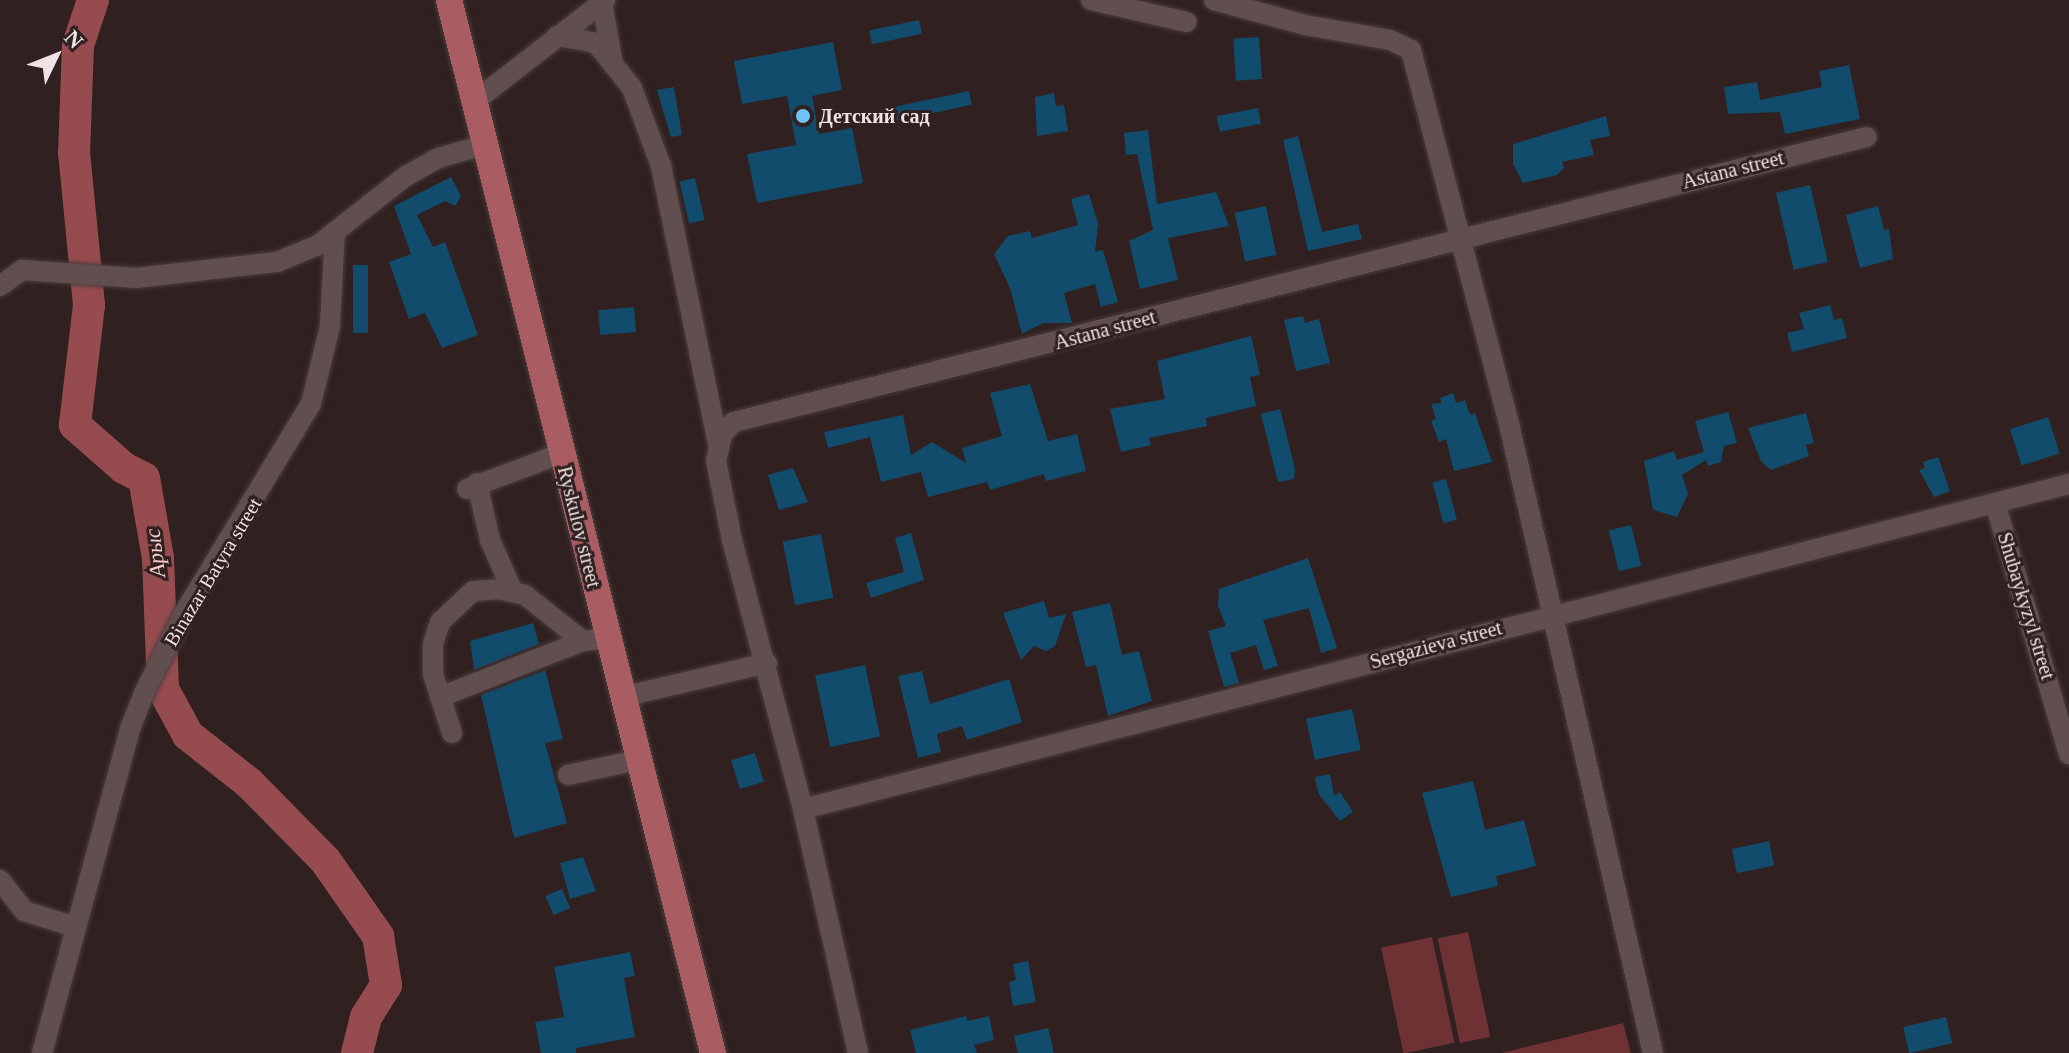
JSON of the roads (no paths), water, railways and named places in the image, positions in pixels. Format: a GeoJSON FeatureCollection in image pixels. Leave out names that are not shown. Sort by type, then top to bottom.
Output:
{"type":"FeatureCollection","features":[{"type":"Feature","properties":{"kind":"main road","name":"Ryskulov street"},"geometry":{"type":"LineString","coordinates":[[449,0],[487,144],[560,454],[595,640],[622,697],[713,1053]]}},
{"type":"Feature","properties":{"kind":"street"},"geometry":{"type":"LineString","coordinates":[[1091,0],[1187,22]]}},
{"type":"Feature","properties":{"kind":"street"},"geometry":{"type":"LineString","coordinates":[[1214,0],[1305,25],[1390,40],[1411,50],[1535,530],[1551,614],[1653,1053]]}},
{"type":"Feature","properties":{"kind":"street"},"geometry":{"type":"LineString","coordinates":[[475,101],[603,1],[612,59]]}},
{"type":"Feature","properties":{"kind":"street"},"geometry":{"type":"LineString","coordinates":[[557,36],[596,43],[612,59],[632,88],[661,166],[719,449],[716,461],[732,540],[767,663],[803,809],[858,1053]]}},
{"type":"Feature","properties":{"kind":"street","name":"Astana street"},"geometry":{"type":"LineString","coordinates":[[719,449],[722,434],[734,422],[754,416],[895,385],[1461,236],[1867,137]]}},
{"type":"Feature","properties":{"kind":"street"},"geometry":{"type":"LineString","coordinates":[[0,286],[22,270],[53,269],[136,278],[277,262],[318,245],[406,176],[438,158],[487,144]]}},
{"type":"Feature","properties":{"kind":"street","name":"Binazar Batyra street"},"geometry":{"type":"LineString","coordinates":[[42,1053],[75,927],[145,691],[186,610],[311,404],[330,326],[335,231]]}},
{"type":"Feature","properties":{"kind":"street"},"geometry":{"type":"LineString","coordinates":[[513,592],[471,486],[560,454]]}},
{"type":"Feature","properties":{"kind":"street","name":"Sergazieva street"},"geometry":{"type":"LineString","coordinates":[[803,809],[1551,614],[2069,484]]}},
{"type":"Feature","properties":{"kind":"street","name":"Shubaykyzyl street"},"geometry":{"type":"LineString","coordinates":[[1995,503],[2069,754]]}},
{"type":"Feature","properties":{"kind":"street"},"geometry":{"type":"LineString","coordinates":[[452,733],[433,674],[433,644],[440,622],[473,591],[525,595],[595,640]]}},
{"type":"Feature","properties":{"kind":"street"},"geometry":{"type":"LineString","coordinates":[[440,697],[595,640]]}},
{"type":"Feature","properties":{"kind":"street"},"geometry":{"type":"LineString","coordinates":[[622,697],[767,663]]}},
{"type":"Feature","properties":{"kind":"street"},"geometry":{"type":"LineString","coordinates":[[568,775],[638,760]]}},
{"type":"Feature","properties":{"kind":"street"},"geometry":{"type":"LineString","coordinates":[[0,880],[24,911],[75,927]]}},
{"type":"Feature","properties":{"kind":"waterway","name":"Арыс"},"geometry":{"type":"LineString","coordinates":[[93,0],[78,45],[74,152],[89,305],[75,425],[124,468],[144,478],[158,558],[163,689],[188,735],[249,783],[325,860],[378,936],[386,985],[366,1017],[357,1053]]}},
{"type":"Feature","properties":{"kind":"place","name":"Детский сад"},"geometry":{"type":"Point","coordinates":[803,116]}}]}
